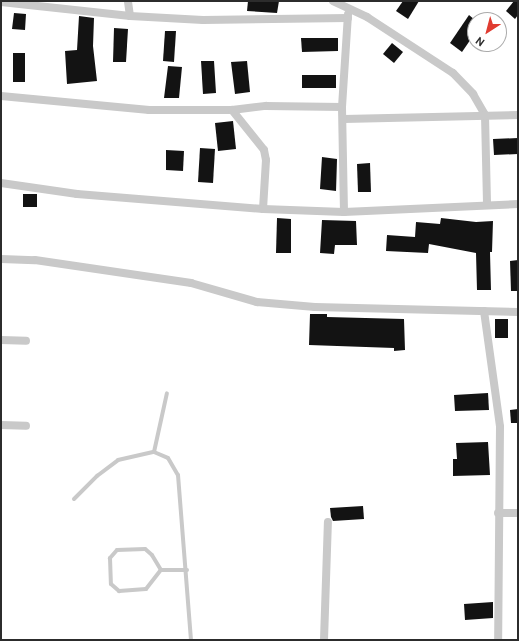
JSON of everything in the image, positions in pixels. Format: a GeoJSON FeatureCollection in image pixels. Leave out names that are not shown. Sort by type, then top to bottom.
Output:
{"type":"FeatureCollection","features":[{"type":"Feature","properties":{"kind":"street"},"geometry":{"type":"LineString","coordinates":[[128,1],[130,16]]}},
{"type":"Feature","properties":{"kind":"street"},"geometry":{"type":"LineString","coordinates":[[333,1],[367,17],[453,73],[473,94],[485,115],[487,204]]}},
{"type":"Feature","properties":{"kind":"street"},"geometry":{"type":"LineString","coordinates":[[1,2],[130,16],[203,20],[348,18]]}},
{"type":"Feature","properties":{"kind":"street"},"geometry":{"type":"LineString","coordinates":[[344,212],[344,119],[342,107],[348,9]]}},
{"type":"Feature","properties":{"kind":"street"},"geometry":{"type":"LineString","coordinates":[[1,96],[149,110],[232,110],[266,106],[342,107]]}},
{"type":"Feature","properties":{"kind":"street"},"geometry":{"type":"LineString","coordinates":[[232,110],[264,150],[266,160],[264,209]]}},
{"type":"Feature","properties":{"kind":"street"},"geometry":{"type":"LineString","coordinates":[[344,119],[518,115]]}},
{"type":"Feature","properties":{"kind":"street"},"geometry":{"type":"LineString","coordinates":[[1,182],[77,194],[264,209],[344,212],[487,204],[518,204]]}},
{"type":"Feature","properties":{"kind":"street"},"geometry":{"type":"LineString","coordinates":[[1,259],[35,260],[191,283],[257,302],[315,307],[518,312]]}},
{"type":"Feature","properties":{"kind":"street"},"geometry":{"type":"LineString","coordinates":[[484,311],[500,427],[498,640]]}},
{"type":"Feature","properties":{"kind":"street"},"geometry":{"type":"LineString","coordinates":[[1,340],[26,341]]}},
{"type":"Feature","properties":{"kind":"street"},"geometry":{"type":"LineString","coordinates":[[1,425],[26,426]]}},
{"type":"Feature","properties":{"kind":"street"},"geometry":{"type":"LineString","coordinates":[[498,513],[518,513]]}},
{"type":"Feature","properties":{"kind":"street"},"geometry":{"type":"LineString","coordinates":[[324,640],[328,522]]}},
{"type":"Feature","properties":{"kind":"lane"},"geometry":{"type":"LineString","coordinates":[[154,452],[167,393]]}},
{"type":"Feature","properties":{"kind":"lane"},"geometry":{"type":"LineString","coordinates":[[74,499],[97,476],[118,460],[154,452],[168,458],[178,475],[187,570],[191,640]]}},
{"type":"Feature","properties":{"kind":"lane"},"geometry":{"type":"LineString","coordinates":[[145,549],[152,555],[161,570],[146,589],[119,591],[111,584],[110,558],[117,550],[145,549]]}},
{"type":"Feature","properties":{"kind":"lane"},"geometry":{"type":"LineString","coordinates":[[161,570],[187,570]]}},
{"type":"Feature","properties":{"kind":"building"},"geometry":{"type":"Polygon","coordinates":[[[248,1],[279,1],[277,13],[247,11],[248,1]]]}},
{"type":"Feature","properties":{"kind":"building"},"geometry":{"type":"Polygon","coordinates":[[[403,1],[419,1],[408,19],[396,11],[403,1]]]}},
{"type":"Feature","properties":{"kind":"building"},"geometry":{"type":"Polygon","coordinates":[[[514,1],[518,1],[518,15],[515,19],[506,11],[514,1]]]}},
{"type":"Feature","properties":{"kind":"building"},"geometry":{"type":"Polygon","coordinates":[[[14,13],[26,14],[25,30],[12,29],[14,13]]]}},
{"type":"Feature","properties":{"kind":"building"},"geometry":{"type":"Polygon","coordinates":[[[79,16],[94,18],[93,46],[97,81],[67,84],[65,51],[77,50],[79,16]]]}},
{"type":"Feature","properties":{"kind":"building"},"geometry":{"type":"Polygon","coordinates":[[[467,18],[467,45],[462,52],[450,43],[467,18]]]}},
{"type":"Feature","properties":{"kind":"building"},"geometry":{"type":"Polygon","coordinates":[[[114,28],[128,29],[126,62],[113,62],[114,28]]]}},
{"type":"Feature","properties":{"kind":"building"},"geometry":{"type":"Polygon","coordinates":[[[165,31],[176,31],[174,62],[163,61],[165,31]]]}},
{"type":"Feature","properties":{"kind":"building"},"geometry":{"type":"Polygon","coordinates":[[[301,38],[338,38],[338,51],[302,52],[301,38]]]}},
{"type":"Feature","properties":{"kind":"building"},"geometry":{"type":"Polygon","coordinates":[[[392,43],[403,52],[394,63],[383,54],[392,43]]]}},
{"type":"Feature","properties":{"kind":"building"},"geometry":{"type":"Polygon","coordinates":[[[13,53],[25,53],[25,82],[13,82],[13,53]]]}},
{"type":"Feature","properties":{"kind":"building"},"geometry":{"type":"Polygon","coordinates":[[[201,61],[214,61],[216,93],[203,94],[201,61]]]}},
{"type":"Feature","properties":{"kind":"building"},"geometry":{"type":"Polygon","coordinates":[[[247,61],[250,92],[235,94],[231,62],[247,61]]]}},
{"type":"Feature","properties":{"kind":"building"},"geometry":{"type":"Polygon","coordinates":[[[168,66],[182,67],[179,98],[164,98],[168,66]]]}},
{"type":"Feature","properties":{"kind":"building"},"geometry":{"type":"Polygon","coordinates":[[[302,75],[336,75],[336,88],[302,88],[302,75]]]}},
{"type":"Feature","properties":{"kind":"building"},"geometry":{"type":"Polygon","coordinates":[[[233,121],[236,149],[218,151],[215,123],[233,121]]]}},
{"type":"Feature","properties":{"kind":"building"},"geometry":{"type":"Polygon","coordinates":[[[518,138],[518,154],[494,155],[493,139],[518,138]]]}},
{"type":"Feature","properties":{"kind":"building"},"geometry":{"type":"Polygon","coordinates":[[[200,148],[215,149],[213,183],[198,182],[200,148]]]}},
{"type":"Feature","properties":{"kind":"building"},"geometry":{"type":"Polygon","coordinates":[[[166,150],[184,151],[183,171],[166,170],[166,150]]]}},
{"type":"Feature","properties":{"kind":"building"},"geometry":{"type":"Polygon","coordinates":[[[322,157],[337,159],[336,191],[320,189],[322,157]]]}},
{"type":"Feature","properties":{"kind":"building"},"geometry":{"type":"Polygon","coordinates":[[[370,163],[371,192],[358,192],[357,164],[370,163]]]}},
{"type":"Feature","properties":{"kind":"building"},"geometry":{"type":"Polygon","coordinates":[[[23,194],[37,194],[37,207],[23,207],[23,194]]]}},
{"type":"Feature","properties":{"kind":"building"},"geometry":{"type":"Polygon","coordinates":[[[277,218],[291,219],[291,253],[276,253],[277,218]]]}},
{"type":"Feature","properties":{"kind":"building"},"geometry":{"type":"Polygon","coordinates":[[[441,218],[476,222],[493,221],[492,252],[490,252],[491,290],[477,290],[476,253],[429,244],[428,253],[386,251],[387,235],[415,237],[416,222],[440,224],[441,218]]]}},
{"type":"Feature","properties":{"kind":"building"},"geometry":{"type":"Polygon","coordinates":[[[322,220],[356,221],[357,245],[335,245],[334,254],[320,253],[322,220]]]}},
{"type":"Feature","properties":{"kind":"building"},"geometry":{"type":"Polygon","coordinates":[[[518,260],[518,291],[511,291],[510,261],[518,260]]]}},
{"type":"Feature","properties":{"kind":"building"},"geometry":{"type":"Polygon","coordinates":[[[310,314],[327,314],[327,317],[404,319],[405,350],[394,351],[394,348],[309,345],[310,314]]]}},
{"type":"Feature","properties":{"kind":"building"},"geometry":{"type":"Polygon","coordinates":[[[495,319],[508,319],[508,338],[495,338],[495,319]]]}},
{"type":"Feature","properties":{"kind":"building"},"geometry":{"type":"Polygon","coordinates":[[[488,393],[489,410],[455,411],[454,395],[488,393]]]}},
{"type":"Feature","properties":{"kind":"building"},"geometry":{"type":"Polygon","coordinates":[[[518,409],[518,423],[511,423],[510,410],[518,409]]]}},
{"type":"Feature","properties":{"kind":"building"},"geometry":{"type":"Polygon","coordinates":[[[488,442],[490,475],[453,476],[453,459],[457,459],[456,443],[488,442]]]}},
{"type":"Feature","properties":{"kind":"building"},"geometry":{"type":"Polygon","coordinates":[[[363,506],[364,519],[333,521],[331,517],[330,508],[363,506]]]}},
{"type":"Feature","properties":{"kind":"building"},"geometry":{"type":"Polygon","coordinates":[[[493,602],[493,618],[465,620],[464,604],[493,602]]]}}]}
